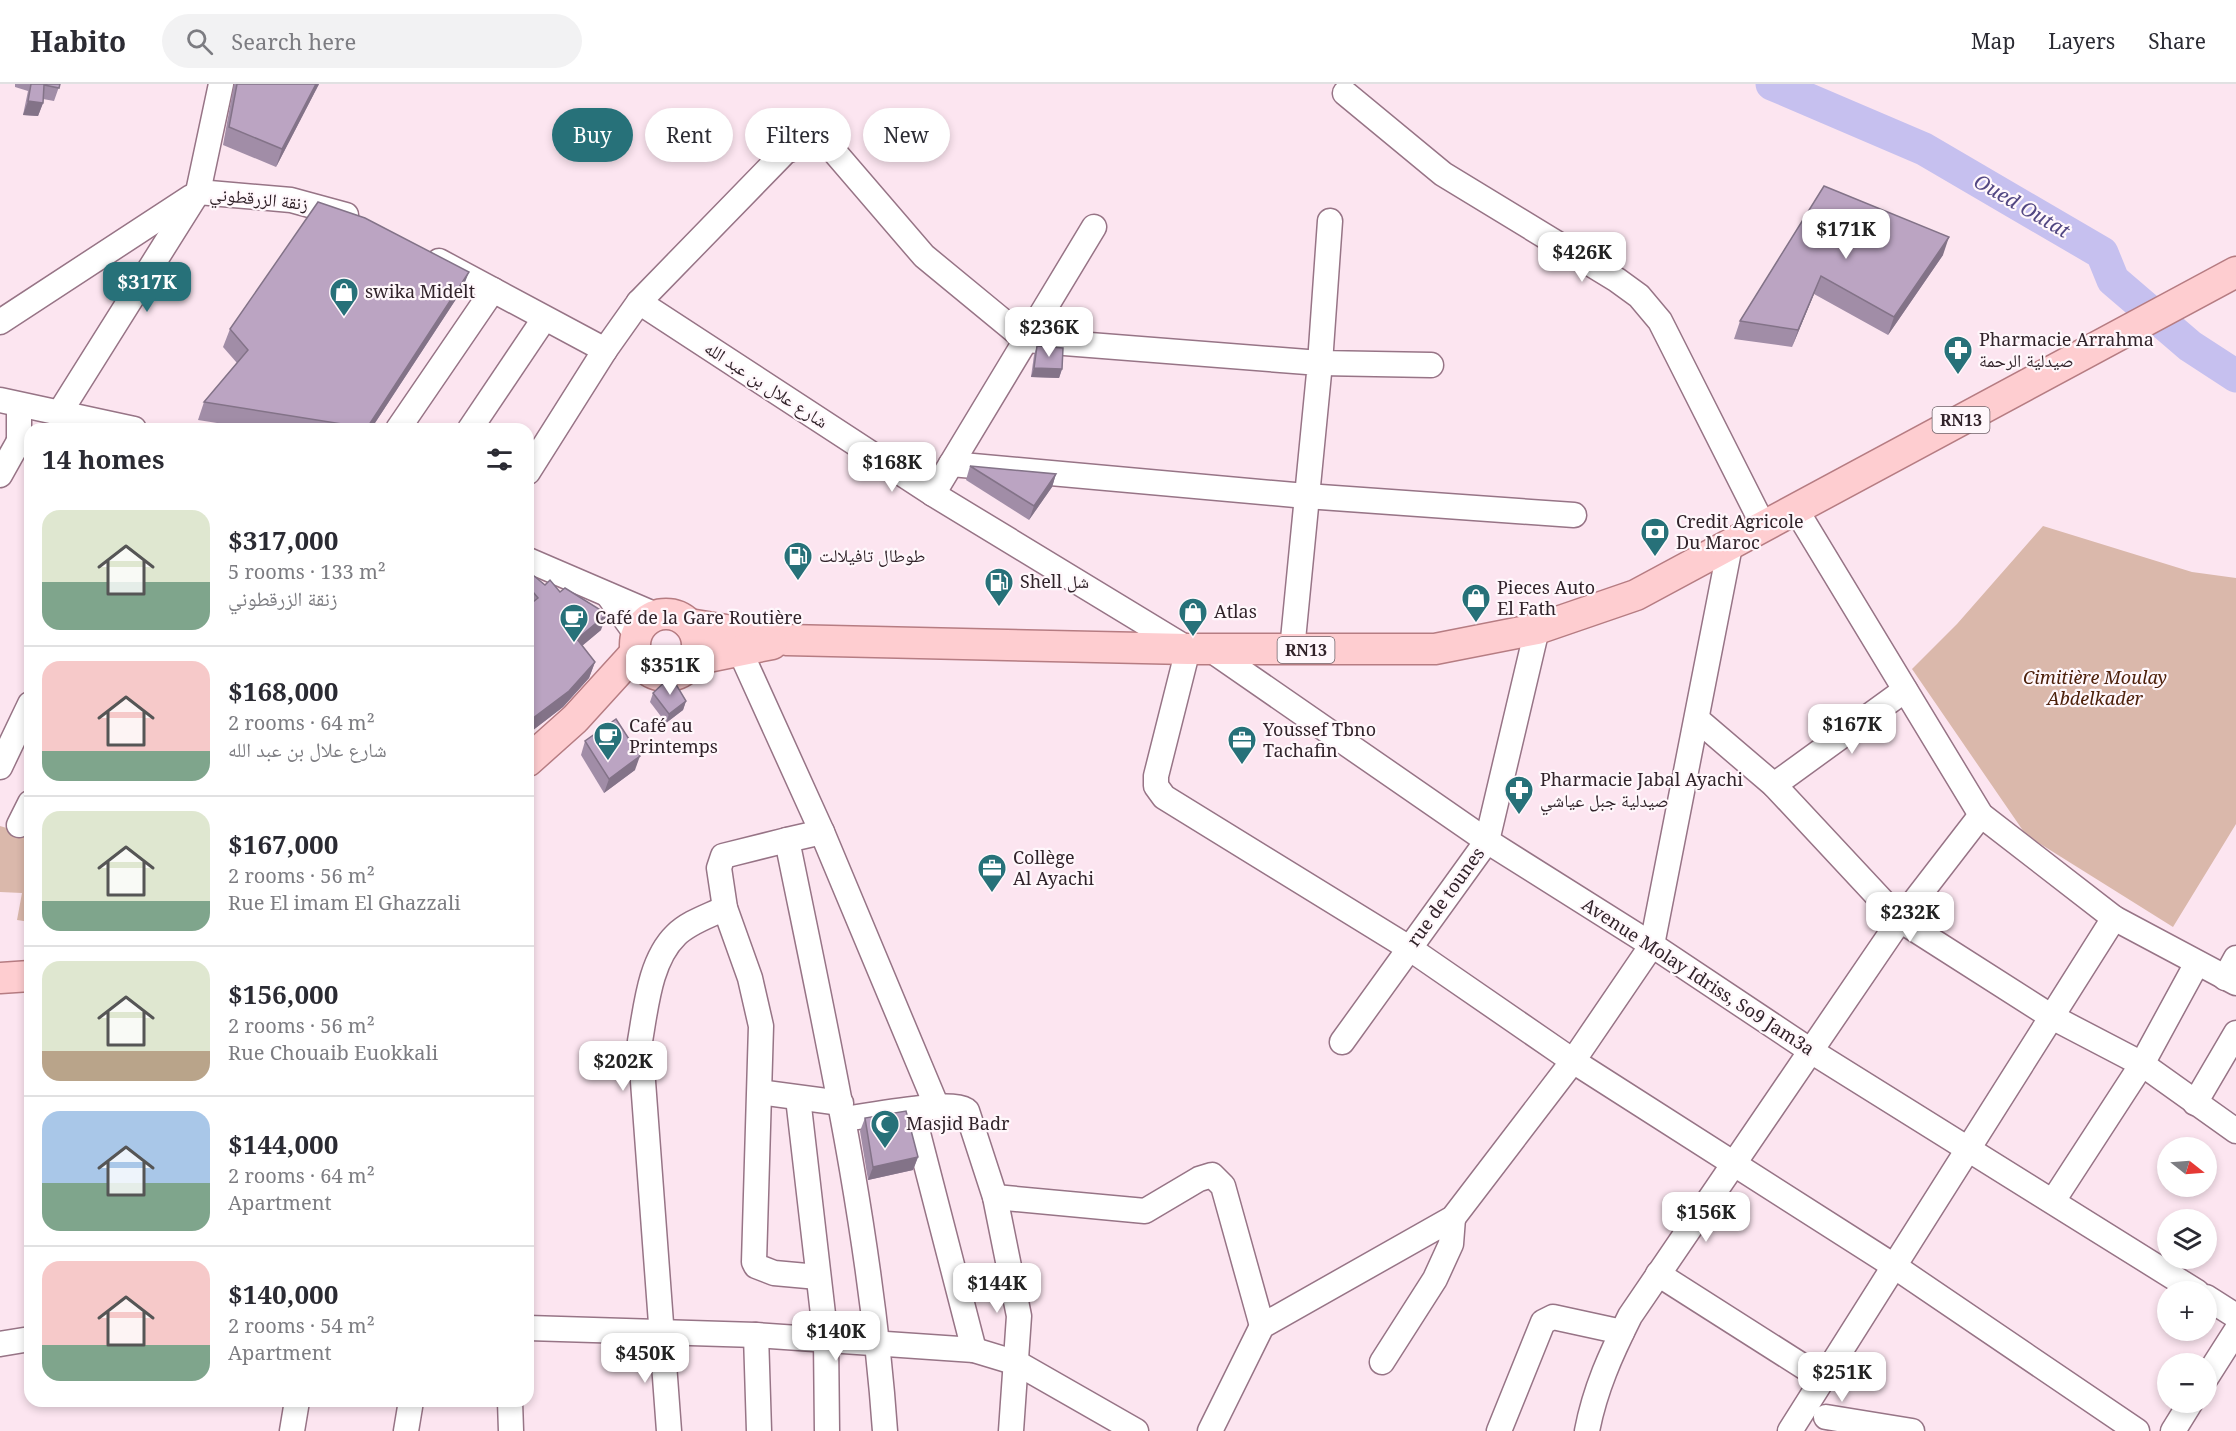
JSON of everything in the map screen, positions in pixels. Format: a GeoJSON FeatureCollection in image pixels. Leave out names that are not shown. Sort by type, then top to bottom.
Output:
{"type":"FeatureCollection","features":[{"type":"Feature","properties":{"kind":"main road","name":"RN13"},"geometry":{"type":"LineString","coordinates":[[534,756],[576,719],[643,634],[674,614],[689,624],[787,640],[1292,650],[1435,649],[1537,629],[1636,595],[2236,272]]}},
{"type":"Feature","properties":{"kind":"main road"},"geometry":{"type":"LineString","coordinates":[[689,624],[697,641],[693,660]]}},
{"type":"Feature","properties":{"kind":"main road"},"geometry":{"type":"LineString","coordinates":[[643,634],[640,662],[657,675]]}},
{"type":"Feature","properties":{"kind":"main road","name":"RN13"},"geometry":{"type":"LineString","coordinates":[[576,719],[657,675],[678,674],[693,660],[787,640]]}},
{"type":"Feature","properties":{"kind":"main road"},"geometry":{"type":"LineString","coordinates":[[0,978],[24,976]]}},
{"type":"Feature","properties":{"kind":"street"},"geometry":{"type":"LineString","coordinates":[[60,412],[198,192],[221,84]]}},
{"type":"Feature","properties":{"kind":"street"},"geometry":{"type":"LineString","coordinates":[[1345,93],[1443,174],[1617,280],[1639,296],[1660,321],[1763,525]]}},
{"type":"Feature","properties":{"kind":"street"},"geometry":{"type":"LineString","coordinates":[[534,462],[605,350],[639,302],[785,152],[817,141],[825,143],[832,149],[924,256],[1026,340],[1320,363],[1431,365]]}},
{"type":"Feature","properties":{"kind":"street"},"geometry":{"type":"LineString","coordinates":[[0,322],[198,192]]}},
{"type":"Feature","properties":{"kind":"street","name":"زنقة الزرقطوني"},"geometry":{"type":"LineString","coordinates":[[198,192],[291,200],[329,208],[370,225]]}},
{"type":"Feature","properties":{"kind":"street"},"geometry":{"type":"LineString","coordinates":[[1292,650],[1320,363],[1330,222]]}},
{"type":"Feature","properties":{"kind":"street"},"geometry":{"type":"LineString","coordinates":[[933,494],[1094,227]]}},
{"type":"Feature","properties":{"kind":"street"},"geometry":{"type":"LineString","coordinates":[[421,251],[605,350]]}},
{"type":"Feature","properties":{"kind":"street"},"geometry":{"type":"LineString","coordinates":[[402,423],[493,290]]}},
{"type":"Feature","properties":{"kind":"street","name":"شارع علال بن عبد الله"},"geometry":{"type":"LineString","coordinates":[[639,302],[933,494],[1198,648]]}},
{"type":"Feature","properties":{"kind":"street"},"geometry":{"type":"LineString","coordinates":[[474,423],[544,319]]}},
{"type":"Feature","properties":{"kind":"street"},"geometry":{"type":"LineString","coordinates":[[10,403],[108,423]]}},
{"type":"Feature","properties":{"kind":"street"},"geometry":{"type":"LineString","coordinates":[[10,403],[24,441]]}},
{"type":"Feature","properties":{"kind":"street"},"geometry":{"type":"LineString","coordinates":[[0,475],[24,445]]}},
{"type":"Feature","properties":{"kind":"street"},"geometry":{"type":"LineString","coordinates":[[951,464],[1306,496],[1574,515]]}},
{"type":"Feature","properties":{"kind":"street"},"geometry":{"type":"LineString","coordinates":[[1795,508],[1980,815],[2114,918],[2197,963],[2232,973]]}},
{"type":"Feature","properties":{"kind":"street"},"geometry":{"type":"LineString","coordinates":[[1210,1431],[1262,1326],[1453,1218],[1573,1061],[1652,945],[1698,720],[1730,546]]}},
{"type":"Feature","properties":{"kind":"street"},"geometry":{"type":"LineString","coordinates":[[534,563],[608,595],[643,634]]}},
{"type":"Feature","properties":{"kind":"street","name":"rue de tounes"},"geometry":{"type":"LineString","coordinates":[[1342,1042],[1487,841],[1537,629]]}},
{"type":"Feature","properties":{"kind":"street"},"geometry":{"type":"LineString","coordinates":[[1198,648],[1156,776],[1156,786],[1174,803],[1409,948],[1573,1061],[1734,1166],[1894,1266],[2137,1431]]}},
{"type":"Feature","properties":{"kind":"street","name":"Avenue Molay Idriss, So9 Jam3a"},"geometry":{"type":"LineString","coordinates":[[1198,648],[1487,841],[1652,945],[1811,1051],[2180,1281]]}},
{"type":"Feature","properties":{"kind":"street"},"geometry":{"type":"LineString","coordinates":[[740,651],[822,832],[937,1107]]}},
{"type":"Feature","properties":{"kind":"street"},"geometry":{"type":"LineString","coordinates":[[1774,785],[1905,690]]}},
{"type":"Feature","properties":{"kind":"street"},"geometry":{"type":"LineString","coordinates":[[0,768],[24,717]]}},
{"type":"Feature","properties":{"kind":"street"},"geometry":{"type":"LineString","coordinates":[[1698,720],[1774,785],[1900,920],[2052,1017],[2142,1064],[2236,1131]]}},
{"type":"Feature","properties":{"kind":"street"},"geometry":{"type":"LineString","coordinates":[[19,825],[24,815]]}},
{"type":"Feature","properties":{"kind":"street"},"geometry":{"type":"LineString","coordinates":[[1587,1431],[1593,1400],[1609,1357],[1658,1274],[1900,920],[1980,815]]}},
{"type":"Feature","properties":{"kind":"street"},"geometry":{"type":"LineString","coordinates":[[818,1277],[774,1273],[756,1266],[762,1043],[756,999],[725,908],[719,868],[723,856],[822,832]]}},
{"type":"Feature","properties":{"kind":"street"},"geometry":{"type":"LineString","coordinates":[[787,840],[843,1111],[879,1343],[885,1431]]}},
{"type":"Feature","properties":{"kind":"street"},"geometry":{"type":"LineString","coordinates":[[669,1431],[640,1041],[648,996],[663,951],[683,929],[725,908]]}},
{"type":"Feature","properties":{"kind":"street"},"geometry":{"type":"LineString","coordinates":[[1790,1431],[2114,918]]}},
{"type":"Feature","properties":{"kind":"street"},"geometry":{"type":"LineString","coordinates":[[2053,1201],[2142,1064],[2197,963]]}},
{"type":"Feature","properties":{"kind":"street"},"geometry":{"type":"LineString","coordinates":[[2195,1102],[2236,1033]]}},
{"type":"Feature","properties":{"kind":"street"},"geometry":{"type":"LineString","coordinates":[[760,1092],[798,1098],[843,1111],[912,1110],[957,1106],[967,1111],[995,1197],[1019,1316],[1011,1431]]}},
{"type":"Feature","properties":{"kind":"street"},"geometry":{"type":"LineString","coordinates":[[798,1098],[826,1340],[827,1431]]}},
{"type":"Feature","properties":{"kind":"street"},"geometry":{"type":"LineString","coordinates":[[912,1110],[974,1350]]}},
{"type":"Feature","properties":{"kind":"street"},"geometry":{"type":"LineString","coordinates":[[995,1197],[1145,1211],[1199,1179],[1212,1175],[1218,1178],[1222,1186],[1262,1326]]}},
{"type":"Feature","properties":{"kind":"street"},"geometry":{"type":"LineString","coordinates":[[1382,1362],[1435,1279],[1451,1244],[1453,1218]]}},
{"type":"Feature","properties":{"kind":"street"},"geometry":{"type":"LineString","coordinates":[[1658,1274],[1816,1389],[1828,1424],[1912,1431]]}},
{"type":"Feature","properties":{"kind":"street"},"geometry":{"type":"LineString","coordinates":[[2217,1304],[2236,1316]]}},
{"type":"Feature","properties":{"kind":"street"},"geometry":{"type":"LineString","coordinates":[[1499,1431],[1542,1322],[1553,1317],[1622,1332]]}},
{"type":"Feature","properties":{"kind":"street"},"geometry":{"type":"LineString","coordinates":[[534,1328],[662,1334],[756,1335],[974,1350],[1017,1363],[1136,1431]]}},
{"type":"Feature","properties":{"kind":"street"},"geometry":{"type":"LineString","coordinates":[[2217,1361],[2236,1331]]}},
{"type":"Feature","properties":{"kind":"street"},"geometry":{"type":"LineString","coordinates":[[756,1335],[759,1431]]}},
{"type":"Feature","properties":{"kind":"street"},"geometry":{"type":"LineString","coordinates":[[0,1344],[24,1340]]}},
{"type":"Feature","properties":{"kind":"street"},"geometry":{"type":"LineString","coordinates":[[292,1431],[296,1407]]}},
{"type":"Feature","properties":{"kind":"street"},"geometry":{"type":"LineString","coordinates":[[406,1431],[410,1407]]}},
{"type":"Feature","properties":{"kind":"street"},"geometry":{"type":"LineString","coordinates":[[510,1407],[511,1431]]}},
{"type":"Feature","properties":{"kind":"street"},"geometry":{"type":"LineString","coordinates":[[2173,1431],[2184,1413]]}},
{"type":"Feature","properties":{"kind":"green space","name":"Cimitière Moulay Abdelkader"},"geometry":{"type":"Polygon","coordinates":[[[2043,526],[2192,572],[2236,578],[2236,824],[2173,927],[2026,835],[1912,669],[1957,624],[2043,526]]]}},
{"type":"Feature","properties":{"kind":"green space"},"geometry":{"type":"Polygon","coordinates":[[[0,826],[24,833],[24,921],[17,920],[22,893],[0,892],[0,826]]]}},
{"type":"Feature","properties":{"kind":"building"},"geometry":{"type":"Polygon","coordinates":[[[31,84],[60,84],[59,88],[44,85],[43,103],[28,101],[31,84]]]}},
{"type":"Feature","properties":{"kind":"building"},"geometry":{"type":"Polygon","coordinates":[[[237,84],[316,84],[282,149],[229,127],[237,84]]]}},
{"type":"Feature","properties":{"kind":"building"},"geometry":{"type":"Polygon","coordinates":[[[1824,186],[1949,237],[1894,317],[1821,276],[1798,330],[1740,321],[1824,186]]]}},
{"type":"Feature","properties":{"kind":"building","name":"swika Midelt"},"geometry":{"type":"Polygon","coordinates":[[[318,202],[365,218],[469,272],[370,423],[336,423],[204,402],[248,350],[230,329],[318,202]]]}},
{"type":"Feature","properties":{"kind":"building"},"geometry":{"type":"Polygon","coordinates":[[[1037,346],[1063,348],[1062,369],[1034,368],[1037,346]]]}},
{"type":"Feature","properties":{"kind":"building"},"geometry":{"type":"Polygon","coordinates":[[[970,466],[1056,474],[1034,506],[970,466]]]}},
{"type":"Feature","properties":{"kind":"building"},"geometry":{"type":"Polygon","coordinates":[[[534,576],[545,585],[550,580],[560,592],[565,588],[607,614],[577,639],[595,662],[569,691],[534,717],[534,601],[538,598],[534,593],[534,576]]]}},
{"type":"Feature","properties":{"kind":"building"},"geometry":{"type":"Polygon","coordinates":[[[671,676],[686,701],[669,714],[653,693],[671,676]]]}},
{"type":"Feature","properties":{"kind":"building"},"geometry":{"type":"Polygon","coordinates":[[[616,719],[640,756],[609,779],[585,741],[616,719]]]}},
{"type":"Feature","properties":{"kind":"building"},"geometry":{"type":"Polygon","coordinates":[[[906,1111],[918,1157],[873,1167],[865,1118],[906,1111]]]}},
{"type":"Feature","properties":{"kind":"waterway","name":"Oued Outat"},"geometry":{"type":"LineString","coordinates":[[1772,84],[1924,149],[2102,253],[2113,280],[2190,346],[2236,376]]}},
{"type":"Feature","properties":{"kind":"place","name":"swika Midelt"},"geometry":{"type":"Point","coordinates":[344,318]}},
{"type":"Feature","properties":{"kind":"place","name":"Pharmacie Arrahma صيدلية الرحمة"},"geometry":{"type":"Point","coordinates":[1958,376]}},
{"type":"Feature","properties":{"kind":"place","name":"Credit Agricole Du Maroc"},"geometry":{"type":"Point","coordinates":[1655,558]}},
{"type":"Feature","properties":{"kind":"place","name":"طوطال تافيلالت"},"geometry":{"type":"Point","coordinates":[798,582]}},
{"type":"Feature","properties":{"kind":"place","name":"Shell شل"},"geometry":{"type":"Point","coordinates":[999,608]}},
{"type":"Feature","properties":{"kind":"place","name":"Pieces Auto El Fath"},"geometry":{"type":"Point","coordinates":[1476,624]}},
{"type":"Feature","properties":{"kind":"place","name":"Atlas"},"geometry":{"type":"Point","coordinates":[1193,638]}},
{"type":"Feature","properties":{"kind":"place","name":"Café de la Gare Routière"},"geometry":{"type":"Point","coordinates":[574,644]}},
{"type":"Feature","properties":{"kind":"place","name":"Café au Printemps"},"geometry":{"type":"Point","coordinates":[608,762]}},
{"type":"Feature","properties":{"kind":"place","name":"Youssef Tbno Tachafin"},"geometry":{"type":"Point","coordinates":[1242,766]}},
{"type":"Feature","properties":{"kind":"place","name":"Pharmacie Jabal Ayachi صيدلية جبل عياشي"},"geometry":{"type":"Point","coordinates":[1519,816]}},
{"type":"Feature","properties":{"kind":"place","name":"Collège Al Ayachi"},"geometry":{"type":"Point","coordinates":[992,894]}},
{"type":"Feature","properties":{"kind":"place","name":"Masjid Badr"},"geometry":{"type":"Point","coordinates":[885,1150]}}]}
